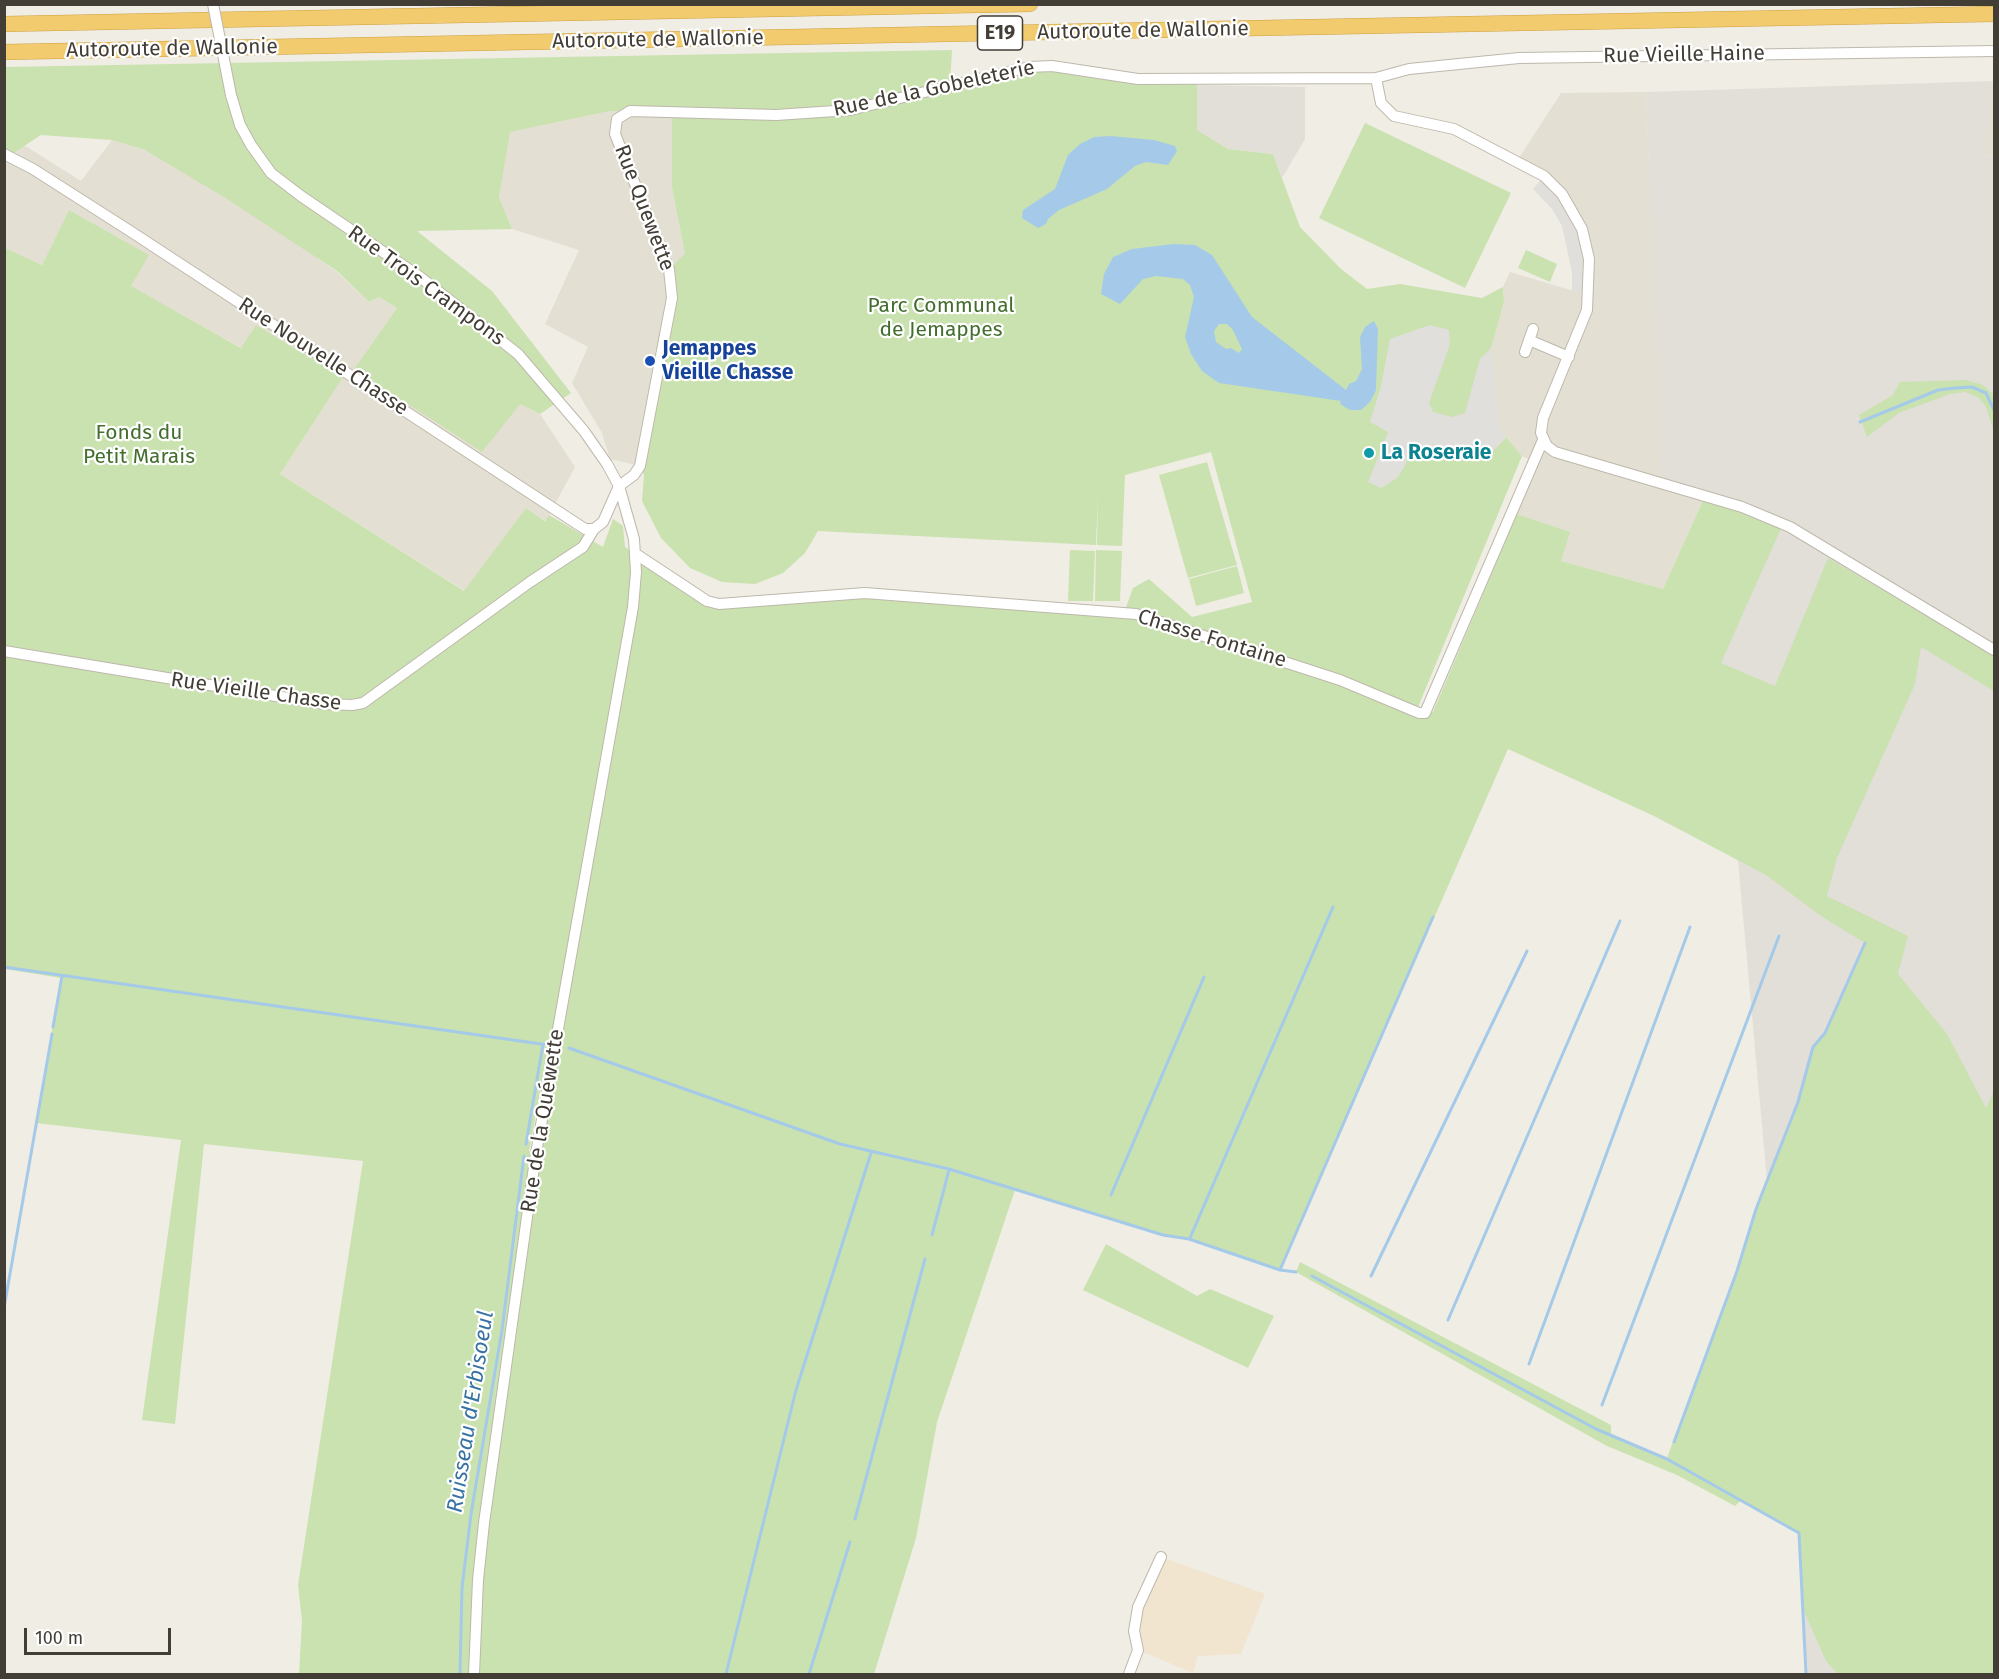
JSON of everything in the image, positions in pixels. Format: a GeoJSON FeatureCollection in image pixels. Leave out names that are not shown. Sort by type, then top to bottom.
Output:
{"type":"FeatureCollection","features":[{"type":"Feature","properties":{"kind":"highway","name":"Autoroute de Wallonie"},"geometry":{"type":"LineString","coordinates":[[4,24],[1030,4]]}},
{"type":"Feature","properties":{"kind":"highway","name":"Autoroute de Wallonie"},"geometry":{"type":"LineString","coordinates":[[4,52],[1995,15]]}},
{"type":"Feature","properties":{"kind":"street","name":"Rue Trois Crampons"},"geometry":{"type":"LineString","coordinates":[[213,4],[231,95],[246,135],[271,173],[420,277],[518,354],[584,432],[620,486],[631,524],[636,554]]}},
{"type":"Feature","properties":{"kind":"street","name":"Rue Vieille Haine"},"geometry":{"type":"LineString","coordinates":[[1376,78],[1409,69],[1519,58],[1995,51]]}},
{"type":"Feature","properties":{"kind":"street","name":"Rue de la Gobeleterie"},"geometry":{"type":"LineString","coordinates":[[615,134],[617,119],[630,111],[776,115],[850,110],[1029,67],[1052,66],[1138,79],[1376,78]]}},
{"type":"Feature","properties":{"kind":"street"},"geometry":{"type":"LineString","coordinates":[[1376,78],[1381,103],[1394,116],[1465,134],[1544,176],[1562,194],[1582,229],[1589,259],[1587,310],[1543,418],[1543,440],[1555,452],[1742,507],[1790,527],[1995,650]]}},
{"type":"Feature","properties":{"kind":"street","name":"Rue Quewette"},"geometry":{"type":"LineString","coordinates":[[615,134],[669,269],[672,286],[672,298],[640,466],[634,475],[620,486]]}},
{"type":"Feature","properties":{"kind":"street","name":"Rue Nouvelle Chasse"},"geometry":{"type":"LineString","coordinates":[[6,158],[130,231],[585,529],[594,529]]}},
{"type":"Feature","properties":{"kind":"street"},"geometry":{"type":"LineString","coordinates":[[1525,352],[1531,335],[1569,357]]}},
{"type":"Feature","properties":{"kind":"street","name":"Chasse Fontaine"},"geometry":{"type":"LineString","coordinates":[[636,554],[693,592],[719,604],[865,593],[1136,614],[1340,680],[1419,713],[1425,713],[1543,440]]}},
{"type":"Feature","properties":{"kind":"street"},"geometry":{"type":"LineString","coordinates":[[594,529],[603,522],[620,486]]}},
{"type":"Feature","properties":{"kind":"street","name":"Rue Vieille Chasse"},"geometry":{"type":"LineString","coordinates":[[4,651],[324,704],[363,703],[530,582],[583,547],[594,529]]}},
{"type":"Feature","properties":{"kind":"street","name":"Rue de la Quéwette"},"geometry":{"type":"LineString","coordinates":[[474,1674],[478,1580],[484,1523],[536,1153],[628,636],[636,554]]}},
{"type":"Feature","properties":{"kind":"street"},"geometry":{"type":"LineString","coordinates":[[1129,1674],[1138,1650],[1134,1631],[1138,1607],[1161,1557]]}},
{"type":"Feature","properties":{"kind":"shaded area"},"geometry":{"type":"Polygon","coordinates":[[[1993,81],[1994,156],[1983,155],[1993,81]]]}},
{"type":"Feature","properties":{"kind":"shaded area"},"geometry":{"type":"Polygon","coordinates":[[[1993,81],[1983,155],[1994,156],[1994,1674],[1806,1674],[1799,1533],[1720,663],[1777,535],[1705,496],[1661,483],[1646,92],[1993,81]]]}},
{"type":"Feature","properties":{"kind":"shaded area"},"geometry":{"type":"Polygon","coordinates":[[[1197,85],[1305,87],[1305,139],[1282,178],[1273,154],[1228,149],[1197,130],[1197,85]]]}},
{"type":"Feature","properties":{"kind":"shaded area"},"geometry":{"type":"Polygon","coordinates":[[[1646,92],[1654,283],[1705,496],[1663,589],[1561,561],[1569,532],[1517,514],[1538,463],[1522,456],[1500,430],[1491,348],[1504,302],[1503,287],[1510,272],[1584,294],[1547,178],[1517,161],[1561,93],[1646,92]]]}},
{"type":"Feature","properties":{"kind":"shaded area"},"geometry":{"type":"Polygon","coordinates":[[[610,111],[672,113],[672,188],[685,254],[672,286],[640,466],[610,459],[602,433],[572,383],[588,347],[545,324],[579,250],[512,229],[499,197],[509,132],[610,111]]]}},
{"type":"Feature","properties":{"kind":"shaded area"},"geometry":{"type":"Polygon","coordinates":[[[112,140],[145,150],[275,228],[337,272],[369,302],[379,297],[397,308],[354,369],[520,404],[540,414],[575,467],[546,521],[526,508],[465,591],[280,474],[342,377],[256,325],[242,348],[130,286],[148,255],[69,210],[42,265],[5,248],[5,154],[9,156],[24,145],[81,181],[112,140]]]}},
{"type":"Feature","properties":{"kind":"shaded area"},"geometry":{"type":"Polygon","coordinates":[[[1544,176],[1587,242],[1585,294],[1572,291],[1572,272],[1562,226],[1552,209],[1533,189],[1544,176]]]}},
{"type":"Feature","properties":{"kind":"shaded area"},"geometry":{"type":"Polygon","coordinates":[[[1430,325],[1449,330],[1450,344],[1429,403],[1433,412],[1452,417],[1465,413],[1480,359],[1491,348],[1500,430],[1506,438],[1486,458],[1422,449],[1410,451],[1405,466],[1397,478],[1381,488],[1368,482],[1388,432],[1370,422],[1381,386],[1390,339],[1430,325]]]}},
{"type":"Feature","properties":{"kind":"shaded area"},"geometry":{"type":"Polygon","coordinates":[[[1161,1557],[1265,1594],[1241,1654],[1198,1656],[1193,1673],[1138,1650],[1138,1607],[1161,1557]]]}},
{"type":"Feature","properties":{"kind":"green space"},"geometry":{"type":"Polygon","coordinates":[[[952,50],[950,86],[849,113],[1029,69],[1197,80],[1197,130],[1228,149],[1273,154],[1300,227],[1341,269],[1367,289],[1400,284],[1482,298],[1503,287],[1504,302],[1491,348],[1500,430],[1522,456],[1418,707],[1433,712],[1517,514],[1570,532],[1561,561],[1663,589],[1705,496],[1783,524],[1721,663],[1775,686],[1828,558],[1994,656],[1994,691],[1921,647],[1915,684],[1837,858],[1827,896],[1908,936],[1898,974],[1947,1034],[1986,1108],[1994,1091],[1994,1674],[1838,1674],[1826,1661],[1803,1609],[1799,1533],[1741,1500],[1735,1506],[1677,1475],[1607,1446],[1296,1272],[1300,1262],[1611,1425],[1611,1435],[1667,1458],[1737,1271],[1756,1209],[1798,1102],[1813,1047],[1825,1033],[1865,943],[1821,916],[1766,875],[1654,816],[1508,749],[1280,1270],[1189,1239],[1163,1235],[1015,1190],[937,1422],[916,1538],[874,1674],[299,1674],[302,1621],[298,1585],[363,1161],[204,1144],[175,1424],[142,1420],[181,1140],[36,1123],[61,978],[5,969],[5,248],[42,265],[69,210],[149,255],[131,286],[241,348],[256,325],[343,377],[280,474],[464,591],[526,508],[545,521],[549,515],[603,547],[613,519],[623,526],[625,547],[707,601],[833,595],[1124,613],[1133,588],[1149,579],[1192,617],[1252,602],[1211,452],[1125,475],[1122,546],[1097,545],[1098,495],[1096,545],[818,531],[805,553],[783,573],[755,584],[722,582],[690,568],[661,538],[642,501],[644,475],[640,466],[672,298],[669,269],[685,254],[672,188],[672,112],[610,111],[510,132],[499,197],[512,229],[417,231],[492,291],[571,393],[540,414],[520,404],[482,452],[354,369],[397,308],[379,297],[369,302],[337,271],[227,199],[145,150],[112,140],[41,135],[9,156],[5,154],[5,67],[952,50]],[[549,1045],[529,1151],[536,1153],[554,1046],[549,1045]]]}},
{"type":"Feature","properties":{"kind":"green space"},"geometry":{"type":"Polygon","coordinates":[[[1365,123],[1511,193],[1465,288],[1319,218],[1365,123]]]}},
{"type":"Feature","properties":{"kind":"green space"},"geometry":{"type":"Polygon","coordinates":[[[1526,250],[1557,264],[1550,282],[1518,268],[1526,250]]]}},
{"type":"Feature","properties":{"kind":"green space"},"geometry":{"type":"Polygon","coordinates":[[[1966,380],[1983,385],[1994,395],[1994,432],[1986,407],[1979,398],[1965,392],[1950,394],[1899,413],[1867,437],[1859,415],[1893,395],[1900,382],[1966,380]]]}},
{"type":"Feature","properties":{"kind":"green space"},"geometry":{"type":"Polygon","coordinates":[[[1207,462],[1237,565],[1188,578],[1159,475],[1207,462]]]}},
{"type":"Feature","properties":{"kind":"green space"},"geometry":{"type":"Polygon","coordinates":[[[1070,550],[1095,551],[1093,601],[1068,601],[1070,550]]]}},
{"type":"Feature","properties":{"kind":"green space"},"geometry":{"type":"Polygon","coordinates":[[[1096,550],[1122,551],[1120,601],[1095,601],[1096,550]]]}},
{"type":"Feature","properties":{"kind":"green space"},"geometry":{"type":"Polygon","coordinates":[[[1237,566],[1244,593],[1196,606],[1189,579],[1237,566]]]}},
{"type":"Feature","properties":{"kind":"green space"},"geometry":{"type":"Polygon","coordinates":[[[1106,1244],[1197,1296],[1210,1289],[1274,1316],[1248,1368],[1083,1290],[1106,1244]]]}},
{"type":"Feature","properties":{"kind":"water"},"geometry":{"type":"Polygon","coordinates":[[[1094,137],[1154,140],[1175,146],[1177,151],[1168,165],[1146,162],[1135,166],[1107,189],[1059,210],[1048,219],[1046,224],[1038,228],[1022,218],[1023,210],[1055,189],[1068,155],[1080,144],[1094,137]]]}},
{"type":"Feature","properties":{"kind":"water"},"geometry":{"type":"Polygon","coordinates":[[[1174,244],[1195,245],[1212,255],[1252,317],[1346,390],[1349,384],[1356,381],[1362,369],[1360,337],[1365,327],[1374,321],[1378,329],[1376,390],[1370,402],[1361,410],[1350,410],[1340,404],[1341,401],[1219,383],[1202,371],[1191,354],[1185,337],[1194,297],[1190,285],[1183,279],[1156,276],[1143,279],[1120,304],[1101,294],[1104,274],[1113,257],[1132,249],[1174,244]],[[1219,324],[1214,331],[1216,342],[1226,349],[1231,348],[1239,353],[1242,349],[1233,330],[1227,324],[1219,324]]]}},
{"type":"Feature","properties":{"kind":"waterway"},"geometry":{"type":"LineString","coordinates":[[1860,422],[1938,390],[1955,388],[1972,387],[1986,393],[1994,410]]}},
{"type":"Feature","properties":{"kind":"waterway"},"geometry":{"type":"LineString","coordinates":[[1190,1238],[1333,907]]}},
{"type":"Feature","properties":{"kind":"waterway"},"geometry":{"type":"LineString","coordinates":[[1280,1270],[1433,917]]}},
{"type":"Feature","properties":{"kind":"waterway"},"geometry":{"type":"LineString","coordinates":[[1448,1320],[1620,921]]}},
{"type":"Feature","properties":{"kind":"waterway"},"geometry":{"type":"LineString","coordinates":[[1529,1364],[1690,927]]}},
{"type":"Feature","properties":{"kind":"waterway"},"geometry":{"type":"LineString","coordinates":[[1602,1405],[1779,936]]}},
{"type":"Feature","properties":{"kind":"waterway"},"geometry":{"type":"LineString","coordinates":[[1674,1442],[1737,1271],[1756,1209],[1798,1102],[1813,1047],[1825,1033],[1865,943]]}},
{"type":"Feature","properties":{"kind":"waterway"},"geometry":{"type":"LineString","coordinates":[[1371,1276],[1527,951]]}},
{"type":"Feature","properties":{"kind":"waterway"},"geometry":{"type":"LineString","coordinates":[[4,967],[548,1045]]}},
{"type":"Feature","properties":{"kind":"waterway"},"geometry":{"type":"LineString","coordinates":[[53,1027],[62,976]]}},
{"type":"Feature","properties":{"kind":"waterway"},"geometry":{"type":"LineString","coordinates":[[1111,1195],[1204,977]]}},
{"type":"Feature","properties":{"kind":"waterway"},"geometry":{"type":"LineString","coordinates":[[4,1308],[52,1034]]}},
{"type":"Feature","properties":{"kind":"waterway","name":"Ruisseau d'Erbisoeul"},"geometry":{"type":"LineString","coordinates":[[526,1144],[543,1044]]}},
{"type":"Feature","properties":{"kind":"waterway"},"geometry":{"type":"LineString","coordinates":[[569,1048],[840,1144],[949,1169],[1163,1235],[1189,1239],[1280,1270],[1296,1272]]}},
{"type":"Feature","properties":{"kind":"waterway"},"geometry":{"type":"LineString","coordinates":[[726,1674],[796,1390],[871,1153]]}},
{"type":"Feature","properties":{"kind":"waterway","name":"Ruisseau d'Erbisoeul"},"geometry":{"type":"LineString","coordinates":[[460,1674],[462,1588],[471,1514],[502,1330],[524,1156]]}},
{"type":"Feature","properties":{"kind":"waterway"},"geometry":{"type":"LineString","coordinates":[[932,1235],[949,1170]]}},
{"type":"Feature","properties":{"kind":"waterway"},"geometry":{"type":"LineString","coordinates":[[855,1519],[925,1259]]}},
{"type":"Feature","properties":{"kind":"waterway"},"geometry":{"type":"LineString","coordinates":[[1312,1276],[1596,1429],[1667,1459],[1799,1533],[1806,1674]]}},
{"type":"Feature","properties":{"kind":"waterway"},"geometry":{"type":"LineString","coordinates":[[809,1674],[850,1542]]}},
{"type":"Feature","properties":{"kind":"place","name":"Jemappes Vieille Chasse"},"geometry":{"type":"Point","coordinates":[650,361]}},
{"type":"Feature","properties":{"kind":"place","name":"La Roseraie"},"geometry":{"type":"Point","coordinates":[1369,453]}},
{"type":"Feature","properties":{"kind":"park label","name":"Parc Communal de Jemappes"},"geometry":{"type":"Point","coordinates":[941,318]}},
{"type":"Feature","properties":{"kind":"park label","name":"Fonds du Petit Marais"},"geometry":{"type":"Point","coordinates":[139,445]}}]}
